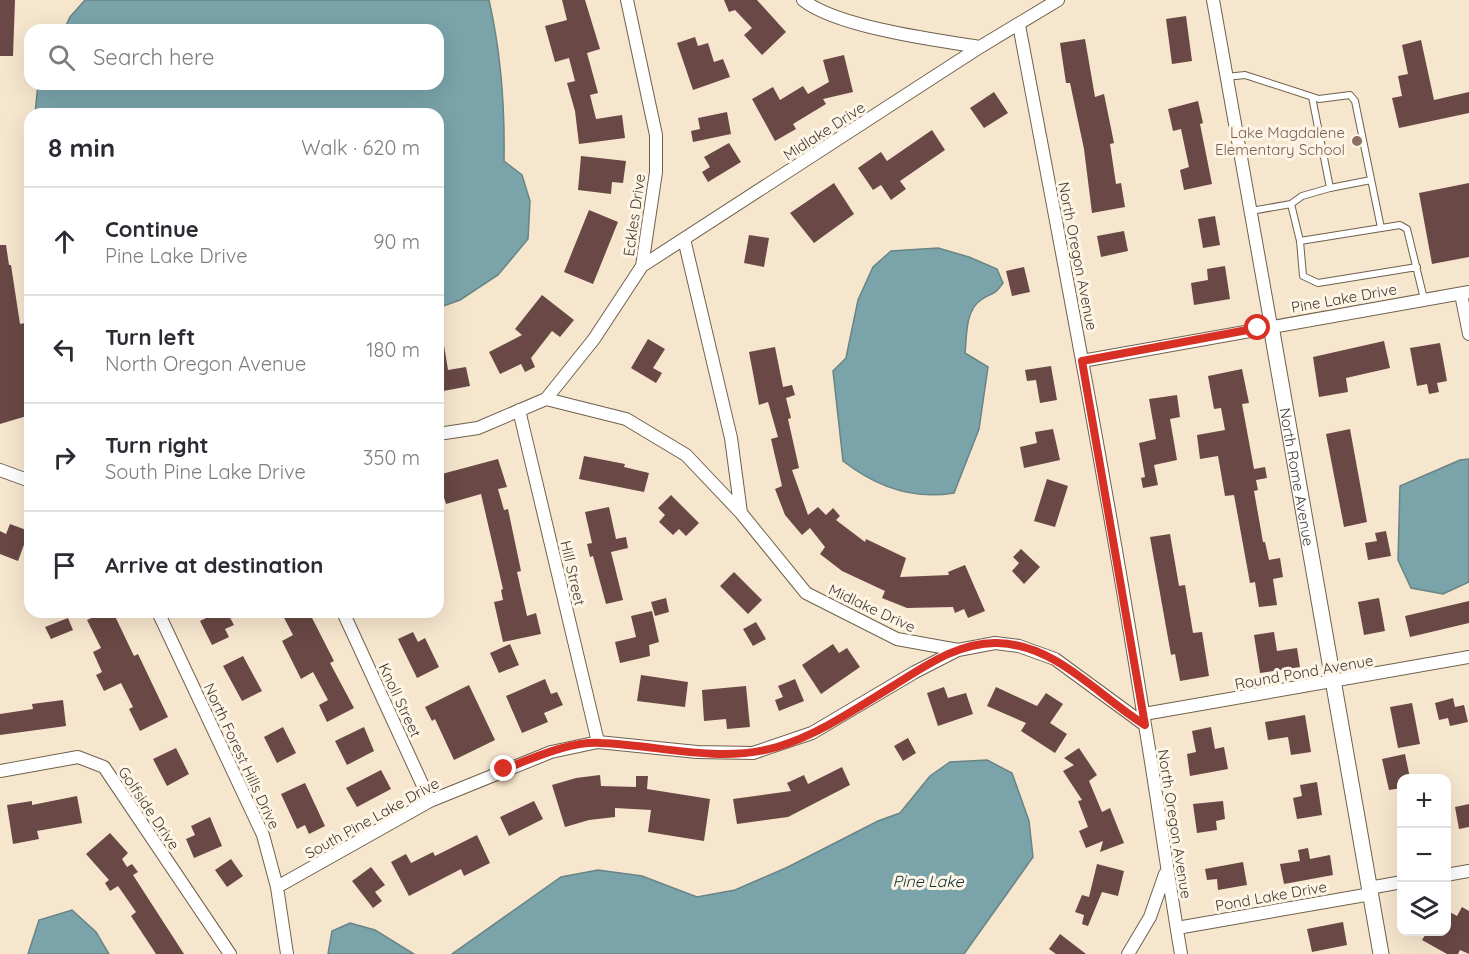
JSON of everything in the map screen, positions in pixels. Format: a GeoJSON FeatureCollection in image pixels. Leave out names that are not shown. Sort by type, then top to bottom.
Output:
{"type":"FeatureCollection","features":[{"type":"Feature","properties":{"kind":"street","name":"Eckles Drive"},"geometry":{"type":"LineString","coordinates":[[444,433],[478,428],[546,399],[594,339],[642,266],[656,172],[656,135],[627,0]]}},
{"type":"Feature","properties":{"kind":"street"},"geometry":{"type":"LineString","coordinates":[[803,0],[839,17],[878,28],[980,47],[1058,0]]}},
{"type":"Feature","properties":{"kind":"street","name":"North Rome Avenue"},"geometry":{"type":"LineString","coordinates":[[1213,0],[1335,682],[1381,954]]}},
{"type":"Feature","properties":{"kind":"street","name":"North Oregon Avenue"},"geometry":{"type":"LineString","coordinates":[[1019,25],[1082,361],[1144,720],[1166,871],[1181,954]]}},
{"type":"Feature","properties":{"kind":"street","name":"Midlake Drive"},"geometry":{"type":"LineString","coordinates":[[642,266],[980,47]]}},
{"type":"Feature","properties":{"kind":"street"},"geometry":{"type":"LineString","coordinates":[[684,239],[731,438],[741,513]]}},
{"type":"Feature","properties":{"kind":"street"},"geometry":{"type":"LineString","coordinates":[[1465,293],[1469,334]]}},
{"type":"Feature","properties":{"kind":"street","name":"Pine Lake Drive"},"geometry":{"type":"LineString","coordinates":[[1082,361],[1465,293]]}},
{"type":"Feature","properties":{"kind":"street","name":"Midlake Drive"},"geometry":{"type":"LineString","coordinates":[[546,399],[626,419],[686,455],[741,513],[806,593],[897,639],[958,650]]}},
{"type":"Feature","properties":{"kind":"street","name":"Hill Street"},"geometry":{"type":"LineString","coordinates":[[519,410],[598,742]]}},
{"type":"Feature","properties":{"kind":"street"},"geometry":{"type":"LineString","coordinates":[[0,470],[24,479]]}},
{"type":"Feature","properties":{"kind":"street","name":"North Forest Hills Drive"},"geometry":{"type":"LineString","coordinates":[[161,618],[263,836],[278,887],[287,954]]}},
{"type":"Feature","properties":{"kind":"street","name":"Knoll Street"},"geometry":{"type":"LineString","coordinates":[[346,618],[429,801]]}},
{"type":"Feature","properties":{"kind":"street","name":"South Pine Lake Drive"},"geometry":{"type":"LineString","coordinates":[[278,887],[429,801],[551,752],[598,742],[697,752],[753,753],[812,733],[915,672],[958,650],[996,643],[1019,646],[1055,659],[1144,720]]}},
{"type":"Feature","properties":{"kind":"street","name":"Round Pond Avenue"},"geometry":{"type":"LineString","coordinates":[[1144,720],[1469,657]]}},
{"type":"Feature","properties":{"kind":"street","name":"Golfside Drive"},"geometry":{"type":"LineString","coordinates":[[0,771],[78,757],[104,767],[230,954]]}},
{"type":"Feature","properties":{"kind":"street"},"geometry":{"type":"LineString","coordinates":[[1128,954],[1150,917],[1166,871]]}},
{"type":"Feature","properties":{"kind":"street"},"geometry":{"type":"LineString","coordinates":[[1451,873],[1469,871]]}},
{"type":"Feature","properties":{"kind":"street","name":"Pond Lake Drive"},"geometry":{"type":"LineString","coordinates":[[1177,928],[1370,891],[1397,883]]}},
{"type":"Feature","properties":{"kind":"lane"},"geometry":{"type":"LineString","coordinates":[[1226,77],[1245,75],[1319,99],[1350,95],[1355,101],[1381,228]]}},
{"type":"Feature","properties":{"kind":"lane"},"geometry":{"type":"LineString","coordinates":[[1312,97],[1330,188]]}},
{"type":"Feature","properties":{"kind":"lane"},"geometry":{"type":"LineString","coordinates":[[1251,211],[1292,204],[1302,196],[1371,180]]}},
{"type":"Feature","properties":{"kind":"lane"},"geometry":{"type":"LineString","coordinates":[[1292,204],[1300,241],[1303,276],[1318,283],[1417,267]]}},
{"type":"Feature","properties":{"kind":"lane"},"geometry":{"type":"LineString","coordinates":[[1300,241],[1400,225],[1407,229],[1424,300]]}},
{"type":"Feature","properties":{"kind":"water"},"geometry":{"type":"Polygon","coordinates":[[[85,0],[489,0],[497,40],[501,80],[504,161],[522,175],[530,201],[528,239],[498,275],[460,300],[444,306],[444,108],[36,108],[37,90],[444,90],[444,24],[67,24],[85,0]]]}},
{"type":"Feature","properties":{"kind":"water"},"geometry":{"type":"Polygon","coordinates":[[[938,248],[969,257],[997,269],[1003,283],[995,292],[976,305],[969,317],[965,353],[988,367],[979,429],[954,493],[939,495],[909,493],[895,489],[868,478],[843,461],[833,371],[846,358],[858,300],[873,267],[891,251],[938,248]]]}},
{"type":"Feature","properties":{"kind":"water"},"geometry":{"type":"Polygon","coordinates":[[[1469,459],[1469,582],[1443,594],[1411,588],[1398,560],[1400,486],[1460,460],[1469,459]]]}},
{"type":"Feature","properties":{"kind":"water","name":"Pine Lake"},"geometry":{"type":"Polygon","coordinates":[[[987,760],[1012,773],[1029,821],[1033,857],[964,954],[452,954],[561,877],[598,870],[642,876],[697,897],[735,890],[788,867],[878,821],[900,813],[930,776],[950,762],[987,760]]]}},
{"type":"Feature","properties":{"kind":"water"},"geometry":{"type":"Polygon","coordinates":[[[72,910],[96,932],[109,954],[28,954],[39,920],[72,910]]]}},
{"type":"Feature","properties":{"kind":"water"},"geometry":{"type":"Polygon","coordinates":[[[350,923],[375,930],[414,954],[328,954],[332,931],[350,923]]]}},
{"type":"Feature","properties":{"kind":"building"},"geometry":{"type":"Polygon","coordinates":[[[0,0],[15,0],[13,56],[0,56],[0,0]]]}},
{"type":"Feature","properties":{"kind":"building"},"geometry":{"type":"Polygon","coordinates":[[[562,0],[585,0],[600,49],[587,53],[598,93],[590,95],[596,119],[622,115],[625,138],[579,144],[575,111],[567,83],[575,81],[569,58],[555,62],[545,26],[567,20],[562,0]]]}},
{"type":"Feature","properties":{"kind":"building"},"geometry":{"type":"Polygon","coordinates":[[[724,0],[757,0],[786,32],[762,55],[744,35],[752,28],[735,10],[729,12],[724,0]]]}},
{"type":"Feature","properties":{"kind":"building"},"geometry":{"type":"Polygon","coordinates":[[[1186,16],[1192,61],[1172,64],[1166,19],[1186,16]]]}},
{"type":"Feature","properties":{"kind":"building"},"geometry":{"type":"Polygon","coordinates":[[[695,37],[698,46],[708,43],[714,62],[723,59],[730,77],[693,90],[677,43],[695,37]]]}},
{"type":"Feature","properties":{"kind":"building"},"geometry":{"type":"Polygon","coordinates":[[[1085,39],[1095,97],[1104,94],[1114,143],[1110,144],[1116,184],[1121,183],[1125,207],[1092,213],[1084,149],[1070,83],[1066,83],[1060,43],[1085,39]]]}},
{"type":"Feature","properties":{"kind":"building"},"geometry":{"type":"Polygon","coordinates":[[[1421,40],[1434,100],[1469,92],[1469,113],[1399,128],[1392,98],[1402,96],[1398,76],[1408,74],[1402,45],[1421,40]]]}},
{"type":"Feature","properties":{"kind":"building"},"geometry":{"type":"Polygon","coordinates":[[[844,55],[853,92],[823,99],[826,104],[793,124],[796,129],[775,141],[752,99],[773,87],[780,100],[803,86],[808,94],[829,82],[823,60],[844,55]]]}},
{"type":"Feature","properties":{"kind":"building"},"geometry":{"type":"Polygon","coordinates":[[[994,92],[1008,113],[984,128],[970,108],[994,92]]]}},
{"type":"Feature","properties":{"kind":"building"},"geometry":{"type":"Polygon","coordinates":[[[1198,101],[1203,123],[1200,124],[1212,184],[1184,190],[1180,170],[1189,167],[1181,129],[1173,131],[1168,109],[1198,101]]]}},
{"type":"Feature","properties":{"kind":"building"},"geometry":{"type":"Polygon","coordinates":[[[727,112],[731,134],[693,142],[691,131],[700,129],[698,118],[727,112]]]}},
{"type":"Feature","properties":{"kind":"building"},"geometry":{"type":"Polygon","coordinates":[[[932,130],[945,150],[900,181],[906,189],[891,200],[881,185],[873,190],[858,168],[881,152],[887,161],[932,130]]]}},
{"type":"Feature","properties":{"kind":"building"},"geometry":{"type":"Polygon","coordinates":[[[729,143],[741,162],[708,182],[702,172],[710,167],[704,157],[729,143]]]}},
{"type":"Feature","properties":{"kind":"building"},"geometry":{"type":"Polygon","coordinates":[[[581,156],[626,161],[623,183],[612,182],[611,194],[578,190],[581,156]]]}},
{"type":"Feature","properties":{"kind":"building"},"geometry":{"type":"Polygon","coordinates":[[[834,183],[854,214],[814,243],[790,213],[834,183]]]}},
{"type":"Feature","properties":{"kind":"building"},"geometry":{"type":"Polygon","coordinates":[[[1469,183],[1469,257],[1432,264],[1419,193],[1469,183]]]}},
{"type":"Feature","properties":{"kind":"building"},"geometry":{"type":"Polygon","coordinates":[[[589,210],[618,222],[593,284],[564,272],[589,210]]]}},
{"type":"Feature","properties":{"kind":"building"},"geometry":{"type":"Polygon","coordinates":[[[1215,216],[1220,245],[1203,248],[1198,219],[1215,216]]]}},
{"type":"Feature","properties":{"kind":"building"},"geometry":{"type":"Polygon","coordinates":[[[1124,231],[1128,251],[1101,257],[1097,236],[1124,231]]]}},
{"type":"Feature","properties":{"kind":"building"},"geometry":{"type":"Polygon","coordinates":[[[749,235],[769,238],[764,267],[744,263],[749,235]]]}},
{"type":"Feature","properties":{"kind":"building"},"geometry":{"type":"Polygon","coordinates":[[[0,245],[6,245],[20,324],[24,323],[24,417],[0,424],[0,245]]]}},
{"type":"Feature","properties":{"kind":"building"},"geometry":{"type":"Polygon","coordinates":[[[1225,266],[1230,299],[1194,305],[1191,283],[1208,280],[1207,269],[1225,266]]]}},
{"type":"Feature","properties":{"kind":"building"},"geometry":{"type":"Polygon","coordinates":[[[1024,267],[1030,292],[1012,296],[1006,271],[1024,267]]]}},
{"type":"Feature","properties":{"kind":"building"},"geometry":{"type":"Polygon","coordinates":[[[542,295],[574,320],[560,337],[552,331],[531,358],[535,367],[525,372],[521,364],[500,374],[489,352],[522,335],[515,329],[542,295]]]}},
{"type":"Feature","properties":{"kind":"building"},"geometry":{"type":"Polygon","coordinates":[[[648,339],[665,349],[653,368],[662,373],[656,383],[631,368],[648,339]]]}},
{"type":"Feature","properties":{"kind":"building"},"geometry":{"type":"Polygon","coordinates":[[[1384,341],[1390,368],[1346,378],[1348,392],[1319,397],[1313,357],[1384,341]]]}},
{"type":"Feature","properties":{"kind":"building"},"geometry":{"type":"Polygon","coordinates":[[[1440,343],[1447,381],[1437,383],[1439,392],[1429,394],[1427,384],[1417,386],[1410,348],[1440,343]]]}},
{"type":"Feature","properties":{"kind":"building"},"geometry":{"type":"Polygon","coordinates":[[[444,345],[448,370],[466,367],[470,386],[444,391],[444,345]]]}},
{"type":"Feature","properties":{"kind":"building"},"geometry":{"type":"Polygon","coordinates":[[[775,347],[783,387],[792,385],[795,395],[786,398],[791,418],[788,419],[799,468],[792,470],[808,515],[818,507],[826,515],[833,508],[840,516],[836,520],[865,542],[866,539],[906,558],[900,577],[949,575],[948,572],[965,565],[985,611],[968,618],[964,609],[955,613],[953,607],[907,608],[882,598],[885,591],[842,571],[820,554],[825,547],[810,528],[802,535],[785,515],[775,489],[782,486],[771,439],[778,437],[768,402],[759,405],[749,352],[775,347]]]}},
{"type":"Feature","properties":{"kind":"building"},"geometry":{"type":"Polygon","coordinates":[[[1051,366],[1057,400],[1040,403],[1036,380],[1027,381],[1025,370],[1051,366]]]}},
{"type":"Feature","properties":{"kind":"building"},"geometry":{"type":"Polygon","coordinates":[[[1242,369],[1249,403],[1242,404],[1254,469],[1265,467],[1267,478],[1256,480],[1258,490],[1254,491],[1263,542],[1265,542],[1269,560],[1280,558],[1283,577],[1273,579],[1277,605],[1259,607],[1255,582],[1250,583],[1234,495],[1225,496],[1218,456],[1200,459],[1197,435],[1225,430],[1221,408],[1214,409],[1208,376],[1242,369]]]}},
{"type":"Feature","properties":{"kind":"building"},"geometry":{"type":"Polygon","coordinates":[[[1177,395],[1180,417],[1170,419],[1177,460],[1154,465],[1158,485],[1143,488],[1141,478],[1145,477],[1139,443],[1156,439],[1149,399],[1177,395]]]}},
{"type":"Feature","properties":{"kind":"building"},"geometry":{"type":"Polygon","coordinates":[[[1053,429],[1060,460],[1024,468],[1020,447],[1037,443],[1035,432],[1053,429]]]}},
{"type":"Feature","properties":{"kind":"building"},"geometry":{"type":"Polygon","coordinates":[[[1350,429],[1367,522],[1344,527],[1326,434],[1350,429]]]}},
{"type":"Feature","properties":{"kind":"building"},"geometry":{"type":"Polygon","coordinates":[[[584,456],[625,464],[624,467],[649,473],[644,492],[579,479],[584,456]]]}},
{"type":"Feature","properties":{"kind":"building"},"geometry":{"type":"Polygon","coordinates":[[[498,459],[507,487],[498,489],[504,510],[508,509],[521,571],[517,572],[527,616],[536,613],[541,634],[503,642],[494,602],[503,600],[501,590],[503,589],[481,494],[446,504],[444,473],[498,459]]]}},
{"type":"Feature","properties":{"kind":"building"},"geometry":{"type":"Polygon","coordinates":[[[1047,479],[1068,486],[1055,527],[1034,521],[1047,479]]]}},
{"type":"Feature","properties":{"kind":"building"},"geometry":{"type":"Polygon","coordinates":[[[671,495],[699,523],[686,536],[679,529],[673,535],[659,522],[665,515],[658,508],[671,495]]]}},
{"type":"Feature","properties":{"kind":"building"},"geometry":{"type":"Polygon","coordinates":[[[609,507],[616,539],[626,537],[628,548],[611,552],[623,600],[606,604],[593,556],[590,557],[587,544],[592,543],[585,512],[609,507]]]}},
{"type":"Feature","properties":{"kind":"building"},"geometry":{"type":"Polygon","coordinates":[[[10,524],[24,529],[24,545],[18,561],[0,554],[0,531],[6,534],[10,524]]]}},
{"type":"Feature","properties":{"kind":"building"},"geometry":{"type":"Polygon","coordinates":[[[1386,531],[1391,556],[1368,560],[1365,543],[1377,541],[1375,533],[1386,531]]]}},
{"type":"Feature","properties":{"kind":"building"},"geometry":{"type":"Polygon","coordinates":[[[1170,534],[1179,586],[1185,585],[1193,633],[1202,632],[1209,676],[1180,681],[1175,654],[1171,655],[1150,537],[1170,534]]]}},
{"type":"Feature","properties":{"kind":"building"},"geometry":{"type":"Polygon","coordinates":[[[1021,549],[1040,567],[1024,584],[1012,571],[1019,563],[1013,557],[1021,549]]]}},
{"type":"Feature","properties":{"kind":"building"},"geometry":{"type":"Polygon","coordinates":[[[734,572],[762,600],[748,614],[720,586],[734,572]]]}},
{"type":"Feature","properties":{"kind":"building"},"geometry":{"type":"Polygon","coordinates":[[[666,598],[669,612],[655,616],[651,602],[666,598]]]}},
{"type":"Feature","properties":{"kind":"building"},"geometry":{"type":"Polygon","coordinates":[[[1379,598],[1385,631],[1364,635],[1358,602],[1379,598]]]}},
{"type":"Feature","properties":{"kind":"building"},"geometry":{"type":"Polygon","coordinates":[[[1469,601],[1469,623],[1410,637],[1405,616],[1469,601]]]}},
{"type":"Feature","properties":{"kind":"building"},"geometry":{"type":"Polygon","coordinates":[[[652,611],[659,642],[649,645],[650,656],[620,663],[615,642],[636,637],[631,616],[652,611]]]}},
{"type":"Feature","properties":{"kind":"building"},"geometry":{"type":"Polygon","coordinates":[[[68,618],[73,630],[51,639],[45,627],[68,618]]]}},
{"type":"Feature","properties":{"kind":"building"},"geometry":{"type":"Polygon","coordinates":[[[116,618],[134,656],[138,654],[168,717],[140,731],[129,709],[133,707],[121,683],[104,691],[96,675],[102,672],[93,652],[101,648],[87,620],[116,618]]]}},
{"type":"Feature","properties":{"kind":"building"},"geometry":{"type":"Polygon","coordinates":[[[206,618],[230,618],[234,625],[225,629],[229,637],[212,645],[200,621],[206,618]]]}},
{"type":"Feature","properties":{"kind":"building"},"geometry":{"type":"Polygon","coordinates":[[[284,618],[312,618],[334,661],[330,663],[354,708],[327,722],[319,705],[328,700],[313,672],[301,679],[282,641],[293,635],[284,618]]]}},
{"type":"Feature","properties":{"kind":"building"},"geometry":{"type":"Polygon","coordinates":[[[756,622],[766,639],[753,646],[743,629],[756,622]]]}},
{"type":"Feature","properties":{"kind":"building"},"geometry":{"type":"Polygon","coordinates":[[[413,632],[418,642],[425,638],[439,667],[417,678],[398,639],[413,632]]]}},
{"type":"Feature","properties":{"kind":"building"},"geometry":{"type":"Polygon","coordinates":[[[1274,632],[1277,651],[1297,648],[1300,667],[1260,673],[1254,635],[1274,632]]]}},
{"type":"Feature","properties":{"kind":"building"},"geometry":{"type":"Polygon","coordinates":[[[510,644],[519,665],[499,673],[490,653],[510,644]]]}},
{"type":"Feature","properties":{"kind":"building"},"geometry":{"type":"Polygon","coordinates":[[[833,644],[839,653],[847,648],[860,667],[821,694],[802,665],[833,644]]]}},
{"type":"Feature","properties":{"kind":"building"},"geometry":{"type":"Polygon","coordinates":[[[243,656],[262,691],[242,701],[223,666],[243,656]]]}},
{"type":"Feature","properties":{"kind":"building"},"geometry":{"type":"Polygon","coordinates":[[[641,675],[688,682],[685,707],[637,701],[641,675]]]}},
{"type":"Feature","properties":{"kind":"building"},"geometry":{"type":"Polygon","coordinates":[[[545,679],[551,694],[557,692],[563,705],[544,713],[548,722],[522,733],[506,696],[545,679]]]}},
{"type":"Feature","properties":{"kind":"building"},"geometry":{"type":"Polygon","coordinates":[[[795,679],[804,701],[779,711],[775,700],[783,697],[778,686],[795,679]]]}},
{"type":"Feature","properties":{"kind":"building"},"geometry":{"type":"Polygon","coordinates":[[[469,685],[495,740],[454,760],[435,719],[432,721],[425,707],[469,685]]]}},
{"type":"Feature","properties":{"kind":"building"},"geometry":{"type":"Polygon","coordinates":[[[746,686],[750,727],[727,729],[726,719],[704,721],[702,690],[746,686]]]}},
{"type":"Feature","properties":{"kind":"building"},"geometry":{"type":"Polygon","coordinates":[[[944,687],[948,698],[966,693],[973,714],[938,726],[927,693],[944,687]]]}},
{"type":"Feature","properties":{"kind":"building"},"geometry":{"type":"Polygon","coordinates":[[[996,687],[1037,706],[1046,693],[1063,704],[1050,723],[1067,734],[1055,753],[1021,731],[1026,723],[987,706],[996,687]]]}},
{"type":"Feature","properties":{"kind":"building"},"geometry":{"type":"Polygon","coordinates":[[[1453,698],[1455,707],[1464,705],[1468,722],[1450,726],[1448,718],[1439,720],[1435,703],[1453,698]]]}},
{"type":"Feature","properties":{"kind":"building"},"geometry":{"type":"Polygon","coordinates":[[[63,700],[66,726],[0,735],[0,714],[33,709],[32,704],[63,700]]]}},
{"type":"Feature","properties":{"kind":"building"},"geometry":{"type":"Polygon","coordinates":[[[1412,703],[1420,744],[1398,748],[1390,707],[1412,703]]]}},
{"type":"Feature","properties":{"kind":"building"},"geometry":{"type":"Polygon","coordinates":[[[1305,715],[1311,752],[1291,755],[1288,737],[1268,740],[1265,722],[1305,715]]]}},
{"type":"Feature","properties":{"kind":"building"},"geometry":{"type":"Polygon","coordinates":[[[283,727],[296,753],[277,763],[264,737],[283,727]]]}},
{"type":"Feature","properties":{"kind":"building"},"geometry":{"type":"Polygon","coordinates":[[[364,727],[374,751],[347,765],[335,741],[364,727]]]}},
{"type":"Feature","properties":{"kind":"building"},"geometry":{"type":"Polygon","coordinates":[[[1211,727],[1215,749],[1224,747],[1228,769],[1190,776],[1187,754],[1196,752],[1192,731],[1211,727]]]}},
{"type":"Feature","properties":{"kind":"building"},"geometry":{"type":"Polygon","coordinates":[[[908,738],[916,753],[903,761],[894,746],[908,738]]]}},
{"type":"Feature","properties":{"kind":"building"},"geometry":{"type":"Polygon","coordinates":[[[176,748],[189,774],[167,786],[153,759],[176,748]]]}},
{"type":"Feature","properties":{"kind":"building"},"geometry":{"type":"Polygon","coordinates":[[[1079,748],[1097,775],[1089,781],[1102,812],[1110,808],[1124,843],[1100,852],[1103,841],[1086,848],[1079,831],[1088,827],[1078,801],[1082,800],[1063,771],[1074,765],[1064,758],[1079,748]]]}},
{"type":"Feature","properties":{"kind":"building"},"geometry":{"type":"Polygon","coordinates":[[[1405,754],[1409,774],[1397,774],[1397,789],[1389,790],[1382,759],[1405,754]]]}},
{"type":"Feature","properties":{"kind":"building"},"geometry":{"type":"Polygon","coordinates":[[[842,767],[850,785],[788,817],[737,824],[733,799],[791,791],[787,783],[804,775],[808,784],[842,767]]]}},
{"type":"Feature","properties":{"kind":"building"},"geometry":{"type":"Polygon","coordinates":[[[381,770],[391,789],[357,807],[346,788],[381,770]]]}},
{"type":"Feature","properties":{"kind":"building"},"geometry":{"type":"Polygon","coordinates":[[[600,775],[601,786],[636,787],[636,776],[648,776],[647,789],[710,799],[704,841],[648,832],[651,810],[615,808],[615,817],[589,820],[565,827],[552,785],[576,778],[600,775]]]}},
{"type":"Feature","properties":{"kind":"building"},"geometry":{"type":"Polygon","coordinates":[[[1317,782],[1322,815],[1297,819],[1293,798],[1302,796],[1300,785],[1317,782]]]}},
{"type":"Feature","properties":{"kind":"building"},"geometry":{"type":"Polygon","coordinates":[[[305,783],[325,826],[309,834],[305,825],[297,829],[281,794],[305,783]]]}},
{"type":"Feature","properties":{"kind":"building"},"geometry":{"type":"Polygon","coordinates":[[[77,796],[82,823],[37,831],[39,839],[13,844],[7,805],[32,801],[32,805],[77,796]]]}},
{"type":"Feature","properties":{"kind":"building"},"geometry":{"type":"Polygon","coordinates":[[[534,801],[543,819],[509,836],[500,817],[534,801]]]}},
{"type":"Feature","properties":{"kind":"building"},"geometry":{"type":"Polygon","coordinates":[[[1223,801],[1225,819],[1216,821],[1217,830],[1197,833],[1193,804],[1223,801]]]}},
{"type":"Feature","properties":{"kind":"building"},"geometry":{"type":"Polygon","coordinates":[[[1469,804],[1469,827],[1459,829],[1455,807],[1469,804]]]}},
{"type":"Feature","properties":{"kind":"building"},"geometry":{"type":"Polygon","coordinates":[[[210,817],[222,846],[194,858],[186,839],[195,835],[191,826],[210,817]]]}},
{"type":"Feature","properties":{"kind":"building"},"geometry":{"type":"Polygon","coordinates":[[[110,833],[128,853],[122,859],[127,867],[132,864],[138,872],[133,875],[184,954],[156,954],[131,916],[136,912],[118,886],[110,891],[105,883],[109,880],[86,854],[110,833]]]}},
{"type":"Feature","properties":{"kind":"building"},"geometry":{"type":"Polygon","coordinates":[[[477,835],[490,863],[464,876],[461,869],[409,896],[391,862],[406,854],[411,863],[433,852],[435,856],[477,835]]]}},
{"type":"Feature","properties":{"kind":"building"},"geometry":{"type":"Polygon","coordinates":[[[1308,848],[1310,859],[1330,855],[1333,875],[1284,884],[1280,864],[1300,861],[1298,850],[1308,848]]]}},
{"type":"Feature","properties":{"kind":"building"},"geometry":{"type":"Polygon","coordinates":[[[231,859],[243,876],[227,887],[215,870],[231,859]]]}},
{"type":"Feature","properties":{"kind":"building"},"geometry":{"type":"Polygon","coordinates":[[[1243,862],[1247,885],[1218,890],[1217,879],[1207,880],[1205,869],[1243,862]]]}},
{"type":"Feature","properties":{"kind":"building"},"geometry":{"type":"Polygon","coordinates":[[[1097,864],[1124,871],[1118,896],[1102,892],[1088,926],[1082,924],[1084,915],[1075,912],[1082,895],[1089,897],[1097,864]]]}},
{"type":"Feature","properties":{"kind":"building"},"geometry":{"type":"Polygon","coordinates":[[[371,867],[385,885],[375,892],[382,901],[373,908],[352,881],[371,867]]]}},
{"type":"Feature","properties":{"kind":"building"},"geometry":{"type":"Polygon","coordinates":[[[1462,907],[1469,911],[1469,954],[1460,950],[1458,954],[1447,954],[1422,940],[1424,936],[1451,936],[1451,913],[1457,916],[1462,907]]]}},
{"type":"Feature","properties":{"kind":"building"},"geometry":{"type":"Polygon","coordinates":[[[1343,922],[1347,945],[1312,952],[1307,929],[1343,922]]]}},
{"type":"Feature","properties":{"kind":"building"},"geometry":{"type":"Polygon","coordinates":[[[1060,934],[1086,954],[1056,954],[1049,949],[1060,934]]]}},
{"type":"Feature","properties":{"kind":"place","name":"Lake Magdalene Elementary School"},"geometry":{"type":"Point","coordinates":[1357,141]}},
{"type":"Feature","properties":{"kind":"route"},"geometry":{"type":"LineString","coordinates":[[504,769],[551,752],[598,742],[697,752],[753,753],[780,746],[812,733],[915,672],[958,650],[996,643],[1019,646],[1055,659],[1145,725],[1082,361],[1258,328]]}}]}
